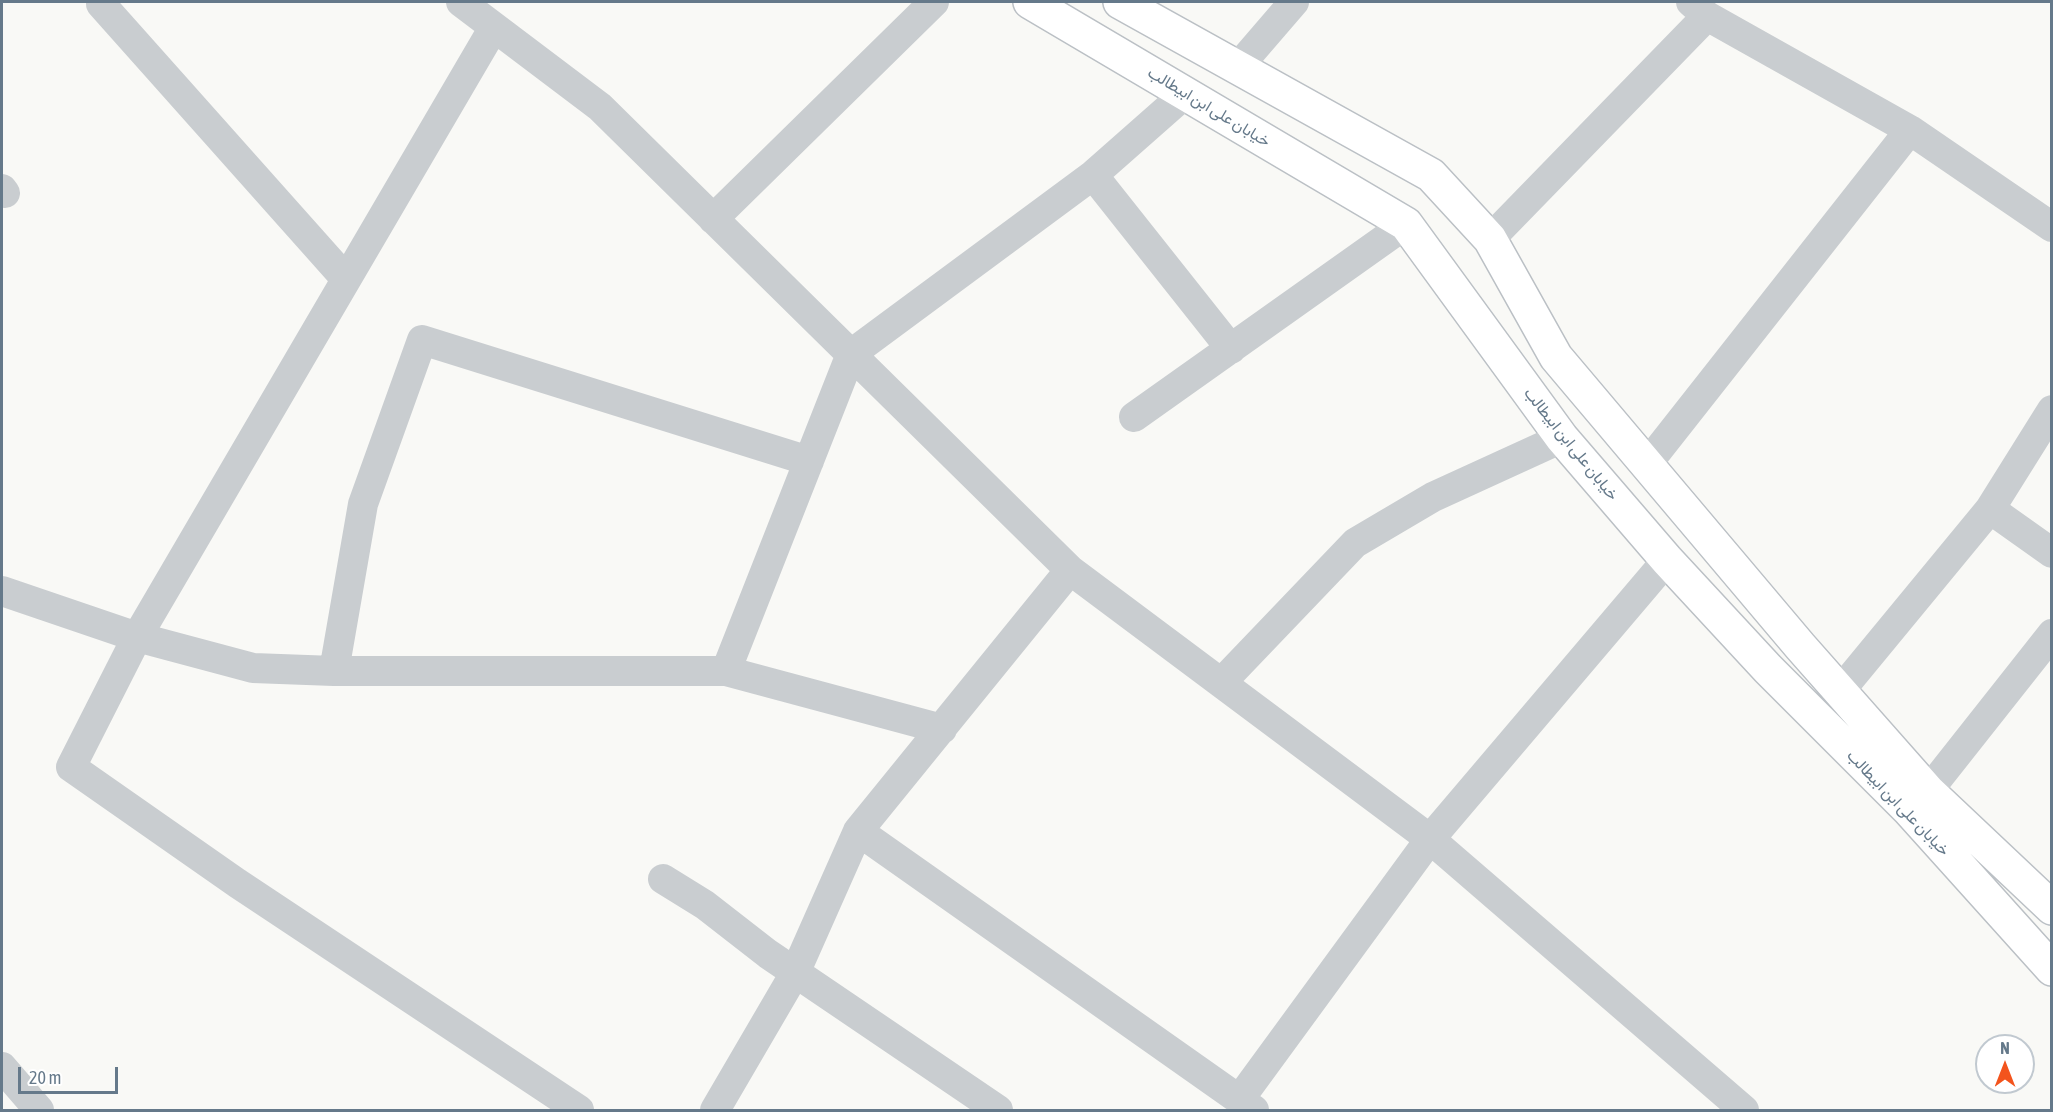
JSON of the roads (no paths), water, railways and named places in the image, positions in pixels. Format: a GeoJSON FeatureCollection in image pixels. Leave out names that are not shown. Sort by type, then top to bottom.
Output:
{"type":"FeatureCollection","features":[{"type":"Feature","properties":{"kind":"street"},"geometry":{"type":"LineString","coordinates":[[461,2],[600,107],[1070,570],[1430,839],[1744,1110]]}},
{"type":"Feature","properties":{"kind":"street"},"geometry":{"type":"LineString","coordinates":[[713,219],[934,2]]}},
{"type":"Feature","properties":{"kind":"street","name":"خیابان علی ابن ابیطالب"},"geometry":{"type":"LineString","coordinates":[[1030,2],[1406,224],[1563,438],[1667,560],[1768,669],[1908,809],[2052,969]]}},
{"type":"Feature","properties":{"kind":"street"},"geometry":{"type":"LineString","coordinates":[[1238,67],[1294,2]]}},
{"type":"Feature","properties":{"kind":"street"},"geometry":{"type":"LineString","coordinates":[[1097,40],[1124,3]]}},
{"type":"Feature","properties":{"kind":"street","name":"خیابان علی ابن ابیطالب"},"geometry":{"type":"LineString","coordinates":[[1124,3],[1431,175],[1490,239],[1556,357],[1800,646],[1928,791],[2052,908]]}},
{"type":"Feature","properties":{"kind":"street"},"geometry":{"type":"LineString","coordinates":[[100,4],[346,279]]}},
{"type":"Feature","properties":{"kind":"street"},"geometry":{"type":"LineString","coordinates":[[1490,239],[1699,9],[1910,130],[2052,227]]}},
{"type":"Feature","properties":{"kind":"street"},"geometry":{"type":"LineString","coordinates":[[494,27],[137,637],[71,767],[237,883],[579,1110]]}},
{"type":"Feature","properties":{"kind":"street"},"geometry":{"type":"LineString","coordinates":[[726,671],[851,354],[1093,175],[1186,93]]}},
{"type":"Feature","properties":{"kind":"street"},"geometry":{"type":"LineString","coordinates":[[1647,464],[1910,130]]}},
{"type":"Feature","properties":{"kind":"street"},"geometry":{"type":"LineString","coordinates":[[1093,175],[1231,349]]}},
{"type":"Feature","properties":{"kind":"street"},"geometry":{"type":"LineString","coordinates":[[1134,417],[1406,224]]}},
{"type":"Feature","properties":{"kind":"street"},"geometry":{"type":"LineString","coordinates":[[334,671],[363,504],[422,340],[809,462]]}},
{"type":"Feature","properties":{"kind":"street"},"geometry":{"type":"LineString","coordinates":[[1840,691],[1990,509],[2052,410]]}},
{"type":"Feature","properties":{"kind":"street"},"geometry":{"type":"LineString","coordinates":[[1221,683],[1355,543],[1433,497],[1563,438]]}},
{"type":"Feature","properties":{"kind":"street"},"geometry":{"type":"LineString","coordinates":[[1990,509],[2052,553]]}},
{"type":"Feature","properties":{"kind":"street"},"geometry":{"type":"LineString","coordinates":[[858,831],[1247,1105],[1430,839],[1667,560]]}},
{"type":"Feature","properties":{"kind":"street"},"geometry":{"type":"LineString","coordinates":[[715,1110],[795,973],[858,831],[1070,570]]}},
{"type":"Feature","properties":{"kind":"street"},"geometry":{"type":"LineString","coordinates":[[2,591],[137,637],[253,668],[334,671],[726,671],[942,729]]}},
{"type":"Feature","properties":{"kind":"street"},"geometry":{"type":"LineString","coordinates":[[1928,791],[2052,634]]}},
{"type":"Feature","properties":{"kind":"street"},"geometry":{"type":"LineString","coordinates":[[1768,669],[1800,646]]}},
{"type":"Feature","properties":{"kind":"street"},"geometry":{"type":"LineString","coordinates":[[663,879],[705,905],[795,973],[998,1110]]}},
{"type":"Feature","properties":{"kind":"street"},"geometry":{"type":"LineString","coordinates":[[2,1066],[39,1110]]}}]}
